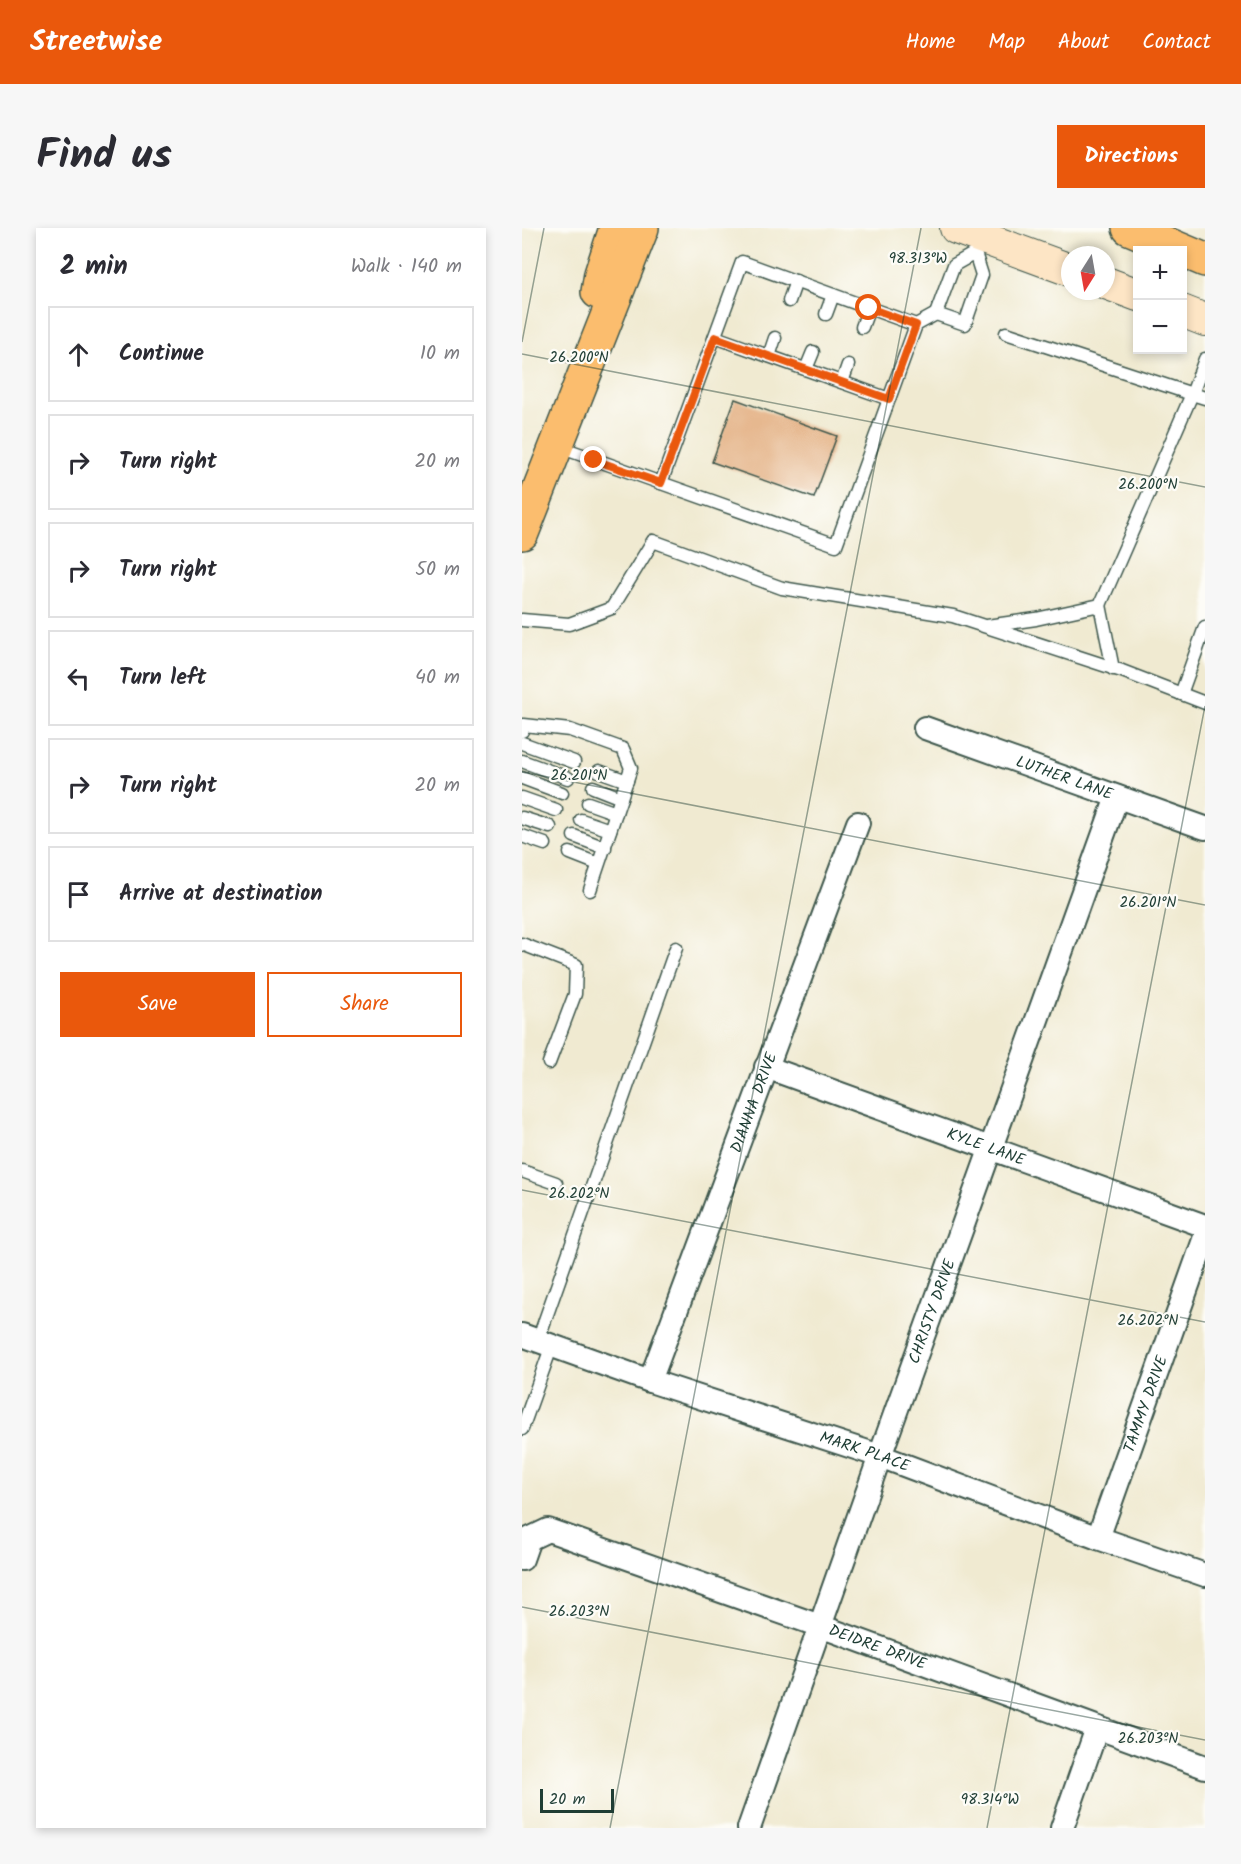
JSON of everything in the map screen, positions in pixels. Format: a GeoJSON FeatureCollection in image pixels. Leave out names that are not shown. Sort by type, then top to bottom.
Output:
{"type":"FeatureCollection","features":[{"type":"Feature","properties":{"kind":"highway"},"geometry":{"type":"LineString","coordinates":[[584,373],[601,274],[616,228]]}},
{"type":"Feature","properties":{"kind":"highway"},"geometry":{"type":"LineString","coordinates":[[522,533],[642,228]]}},
{"type":"Feature","properties":{"kind":"highway"},"geometry":{"type":"LineString","coordinates":[[1129,228],[1205,260]]}},
{"type":"Feature","properties":{"kind":"main road"},"geometry":{"type":"LineString","coordinates":[[971,239],[1061,267]]}},
{"type":"Feature","properties":{"kind":"main road"},"geometry":{"type":"LineString","coordinates":[[1115,286],[1133,293]]}},
{"type":"Feature","properties":{"kind":"main road"},"geometry":{"type":"LineString","coordinates":[[1187,313],[1205,320]]}},
{"type":"Feature","properties":{"kind":"street","name":"LUTHER LANE"},"geometry":{"type":"LineString","coordinates":[[925,728],[1205,828]]}},
{"type":"Feature","properties":{"kind":"street","name":"CHRISTY DRIVE"},"geometry":{"type":"LineString","coordinates":[[749,1828],[1117,797]]}},
{"type":"Feature","properties":{"kind":"street","name":"DIANNA DRIVE"},"geometry":{"type":"LineString","coordinates":[[650,1381],[858,823]]}},
{"type":"Feature","properties":{"kind":"street","name":"KYLE LANE"},"geometry":{"type":"LineString","coordinates":[[766,1067],[1205,1226]]}},
{"type":"Feature","properties":{"kind":"street","name":"TAMMY DRIVE"},"geometry":{"type":"LineString","coordinates":[[1098,1538],[1205,1237]]}},
{"type":"Feature","properties":{"kind":"street","name":"MARK PLACE"},"geometry":{"type":"LineString","coordinates":[[537,1340],[650,1381],[880,1456],[1098,1538],[1205,1575]]}},
{"type":"Feature","properties":{"kind":"street","name":"DEIDRE DRIVE"},"geometry":{"type":"LineString","coordinates":[[522,1559],[529,1539],[548,1530],[820,1626],[1205,1767]]}},
{"type":"Feature","properties":{"kind":"street"},"geometry":{"type":"LineString","coordinates":[[1062,1828],[1097,1728]]}},
{"type":"Feature","properties":{"kind":"lane"},"geometry":{"type":"LineString","coordinates":[[556,446],[836,546],[916,325],[936,314],[954,265],[971,239]]}},
{"type":"Feature","properties":{"kind":"lane"},"geometry":{"type":"LineString","coordinates":[[936,314],[965,324],[982,275],[971,239]]}},
{"type":"Feature","properties":{"kind":"lane"},"geometry":{"type":"LineString","coordinates":[[661,483],[742,262],[916,325]]}},
{"type":"Feature","properties":{"kind":"lane"},"geometry":{"type":"LineString","coordinates":[[789,301],[796,281]]}},
{"type":"Feature","properties":{"kind":"lane"},"geometry":{"type":"LineString","coordinates":[[826,314],[833,295]]}},
{"type":"Feature","properties":{"kind":"lane"},"geometry":{"type":"LineString","coordinates":[[862,327],[869,308]]}},
{"type":"Feature","properties":{"kind":"lane"},"geometry":{"type":"LineString","coordinates":[[1006,333],[1205,398]]}},
{"type":"Feature","properties":{"kind":"lane"},"geometry":{"type":"LineString","coordinates":[[715,337],[889,399]]}},
{"type":"Feature","properties":{"kind":"lane"},"geometry":{"type":"LineString","coordinates":[[769,356],[775,338]]}},
{"type":"Feature","properties":{"kind":"lane"},"geometry":{"type":"LineString","coordinates":[[806,369],[813,352]]}},
{"type":"Feature","properties":{"kind":"lane"},"geometry":{"type":"LineString","coordinates":[[1113,669],[1100,605],[1205,359]]}},
{"type":"Feature","properties":{"kind":"lane"},"geometry":{"type":"LineString","coordinates":[[842,382],[848,365]]}},
{"type":"Feature","properties":{"kind":"lane"},"geometry":{"type":"LineString","coordinates":[[522,620],[569,624],[612,608],[653,541],[782,588],[953,616],[1113,669],[1205,703]]}},
{"type":"Feature","properties":{"kind":"lane"},"geometry":{"type":"LineString","coordinates":[[984,626],[1036,619],[1100,605]]}},
{"type":"Feature","properties":{"kind":"lane"},"geometry":{"type":"LineString","coordinates":[[1180,694],[1205,627]]}},
{"type":"Feature","properties":{"kind":"lane"},"geometry":{"type":"LineString","coordinates":[[522,731],[524,725],[570,730],[623,749],[631,768],[590,890]]}},
{"type":"Feature","properties":{"kind":"lane"},"geometry":{"type":"LineString","coordinates":[[522,743],[574,762]]}},
{"type":"Feature","properties":{"kind":"lane"},"geometry":{"type":"LineString","coordinates":[[522,761],[568,778]]}},
{"type":"Feature","properties":{"kind":"lane"},"geometry":{"type":"LineString","coordinates":[[599,771],[627,781]]}},
{"type":"Feature","properties":{"kind":"lane"},"geometry":{"type":"LineString","coordinates":[[522,778],[562,793]]}},
{"type":"Feature","properties":{"kind":"lane"},"geometry":{"type":"LineString","coordinates":[[593,787],[621,798]]}},
{"type":"Feature","properties":{"kind":"lane"},"geometry":{"type":"LineString","coordinates":[[522,798],[556,810]]}},
{"type":"Feature","properties":{"kind":"lane"},"geometry":{"type":"LineString","coordinates":[[588,803],[616,813]]}},
{"type":"Feature","properties":{"kind":"lane"},"geometry":{"type":"LineString","coordinates":[[522,818],[550,827]]}},
{"type":"Feature","properties":{"kind":"lane"},"geometry":{"type":"LineString","coordinates":[[581,820],[610,830]]}},
{"type":"Feature","properties":{"kind":"lane"},"geometry":{"type":"LineString","coordinates":[[522,836],[545,844]]}},
{"type":"Feature","properties":{"kind":"lane"},"geometry":{"type":"LineString","coordinates":[[574,836],[605,848]]}},
{"type":"Feature","properties":{"kind":"lane"},"geometry":{"type":"LineString","coordinates":[[570,853],[598,864]]}},
{"type":"Feature","properties":{"kind":"lane"},"geometry":{"type":"LineString","coordinates":[[522,944],[576,965],[575,994],[549,1063]]}},
{"type":"Feature","properties":{"kind":"lane"},"geometry":{"type":"LineString","coordinates":[[522,1429],[537,1340],[676,948]]}},
{"type":"Feature","properties":{"kind":"lane"},"geometry":{"type":"LineString","coordinates":[[522,1171],[556,1183]]}},
{"type":"Feature","properties":{"kind":"building"},"geometry":{"type":"Polygon","coordinates":[[[735,399],[837,436],[814,498],[712,462],[735,399]]]}},
{"type":"Feature","properties":{"kind":"route"},"geometry":{"type":"LineString","coordinates":[[594,460],[661,483],[715,337],[889,399],[916,325],[869,308]]}}]}
